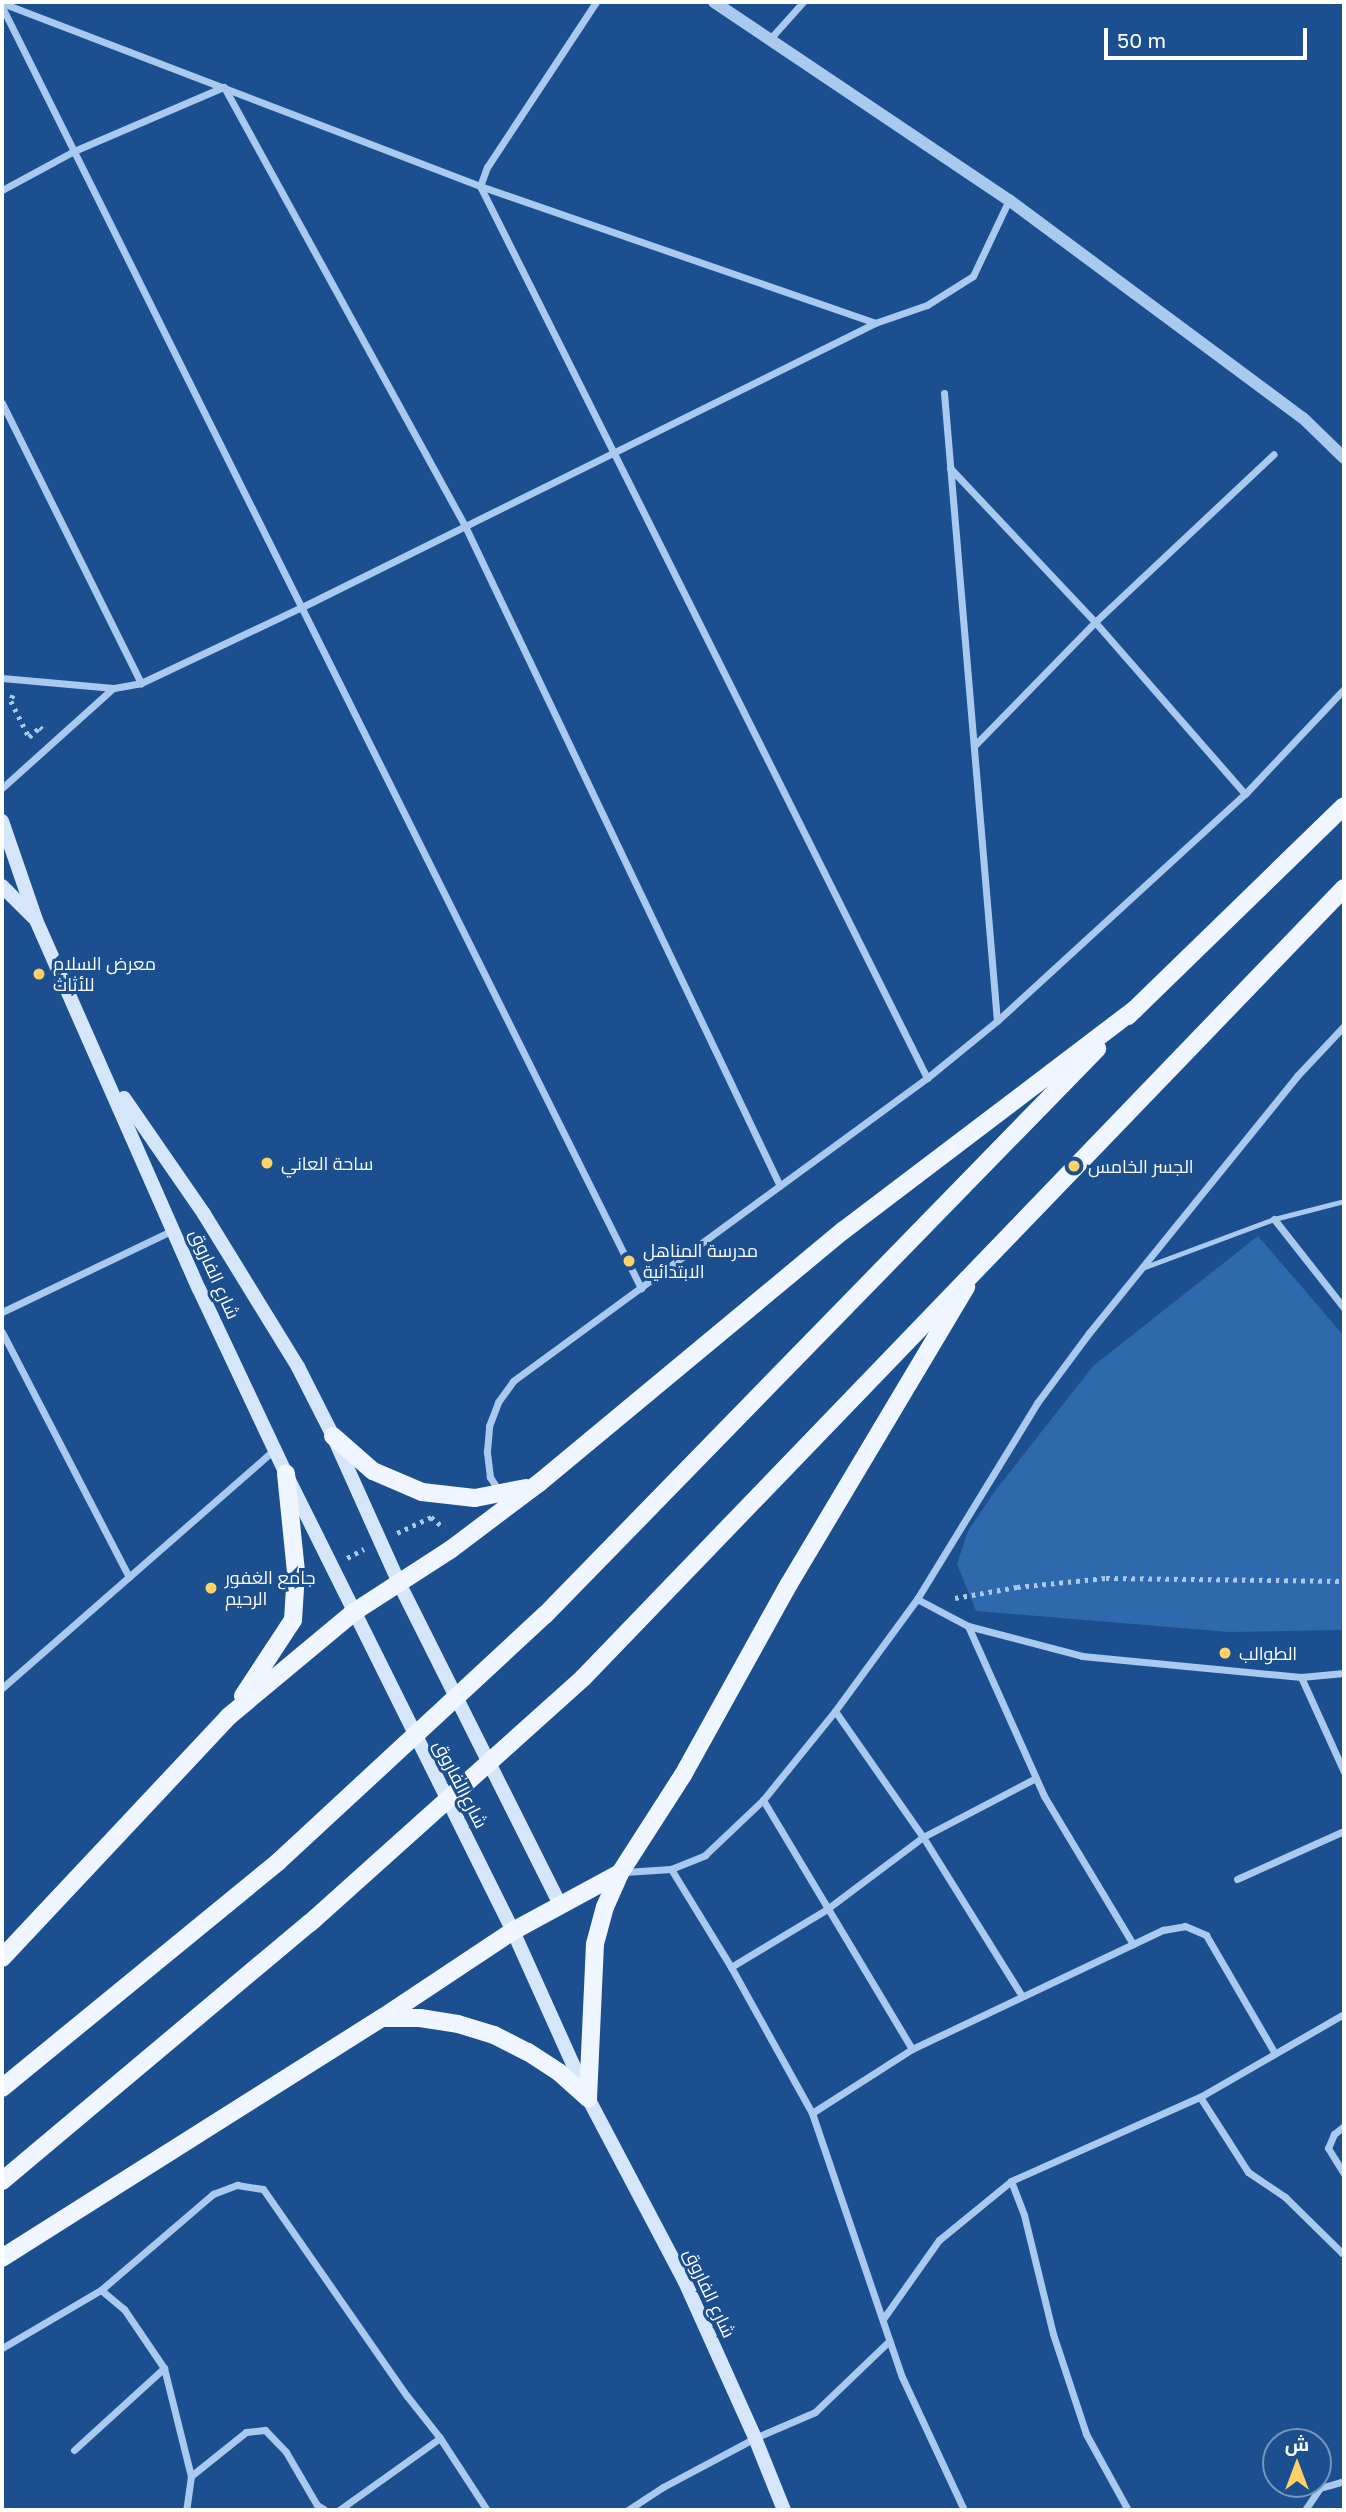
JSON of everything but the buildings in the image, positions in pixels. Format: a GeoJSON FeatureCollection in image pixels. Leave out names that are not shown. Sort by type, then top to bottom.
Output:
{"type":"FeatureCollection","features":[{"type":"Feature","properties":{"kind":"main road"},"geometry":{"type":"LineString","coordinates":[[2,2088],[278,1862],[545,1615],[1135,1009],[1344,806]]}},
{"type":"Feature","properties":{"kind":"main road","name":"شارع الفاروق"},"geometry":{"type":"LineString","coordinates":[[2,821],[36,920],[274,1449],[513,1931],[588,2098],[685,2282],[784,2510]]}},
{"type":"Feature","properties":{"kind":"main road","name":"شارع الفاروق"},"geometry":{"type":"LineString","coordinates":[[2,886],[36,920]]}},
{"type":"Feature","properties":{"kind":"main road"},"geometry":{"type":"LineString","coordinates":[[2,2181],[310,1923],[583,1678],[1344,888]]}},
{"type":"Feature","properties":{"kind":"main road"},"geometry":{"type":"LineString","coordinates":[[2,1958],[228,1717],[354,1612],[450,1550],[539,1483],[844,1230],[1135,1009]]}},
{"type":"Feature","properties":{"kind":"main road","name":"شارع الفاروق"},"geometry":{"type":"LineString","coordinates":[[107,1073],[204,1214],[298,1367],[333,1436],[399,1583],[560,1905]]}},
{"type":"Feature","properties":{"kind":"main road"},"geometry":{"type":"LineString","coordinates":[[588,2098],[595,1944],[605,1908],[620,1873],[683,1775],[789,1584],[916,1375],[976,1267]]}},
{"type":"Feature","properties":{"kind":"main road"},"geometry":{"type":"LineString","coordinates":[[333,1436],[352,1455],[397,1484],[448,1497],[501,1495],[539,1483]]}},
{"type":"Feature","properties":{"kind":"main road"},"geometry":{"type":"LineString","coordinates":[[228,1717],[293,1620],[296,1572],[286,1474]]}},
{"type":"Feature","properties":{"kind":"main road"},"geometry":{"type":"LineString","coordinates":[[2,2258],[383,2018],[513,1931],[620,1873]]}},
{"type":"Feature","properties":{"kind":"main road"},"geometry":{"type":"LineString","coordinates":[[383,2018],[446,2022],[494,2035],[528,2052],[560,2073],[588,2098]]}},
{"type":"Feature","properties":{"kind":"street"},"geometry":{"type":"LineString","coordinates":[[596,2],[487,167],[480,186],[927,1078]]}},
{"type":"Feature","properties":{"kind":"street"},"geometry":{"type":"LineString","coordinates":[[713,2],[1009,200],[1303,418],[1344,457]]}},
{"type":"Feature","properties":{"kind":"street"},"geometry":{"type":"LineString","coordinates":[[769,40],[803,2]]}},
{"type":"Feature","properties":{"kind":"street"},"geometry":{"type":"LineString","coordinates":[[2,5],[480,186],[875,323]]}},
{"type":"Feature","properties":{"kind":"street"},"geometry":{"type":"LineString","coordinates":[[2,5],[641,1288]]}},
{"type":"Feature","properties":{"kind":"street"},"geometry":{"type":"LineString","coordinates":[[2,190],[75,151],[224,87]]}},
{"type":"Feature","properties":{"kind":"street"},"geometry":{"type":"LineString","coordinates":[[224,87],[465,526],[780,1186]]}},
{"type":"Feature","properties":{"kind":"street"},"geometry":{"type":"LineString","coordinates":[[2,678],[114,688],[141,683],[302,607],[875,323],[927,305],[973,276],[1009,200]]}},
{"type":"Feature","properties":{"kind":"street"},"geometry":{"type":"LineString","coordinates":[[944,393],[998,1021]]}},
{"type":"Feature","properties":{"kind":"street"},"geometry":{"type":"LineString","coordinates":[[2,403],[141,683]]}},
{"type":"Feature","properties":{"kind":"street"},"geometry":{"type":"LineString","coordinates":[[974,746],[1095,622],[1274,454]]}},
{"type":"Feature","properties":{"kind":"street"},"geometry":{"type":"LineString","coordinates":[[950,468],[1095,622],[1245,794]]}},
{"type":"Feature","properties":{"kind":"street"},"geometry":{"type":"LineString","coordinates":[[2,788],[51,741],[114,688]]}},
{"type":"Feature","properties":{"kind":"street"},"geometry":{"type":"LineString","coordinates":[[501,1495],[490,1476],[487,1451],[489,1426],[498,1402],[513,1381],[927,1078],[998,1021],[1245,794],[1344,689]]}},
{"type":"Feature","properties":{"kind":"street"},"geometry":{"type":"LineString","coordinates":[[620,1873],[671,1870],[705,1855],[763,1800],[835,1711],[917,1599],[1037,1403],[1089,1333],[1297,1076],[1344,1026]]}},
{"type":"Feature","properties":{"kind":"street"},"geometry":{"type":"LineString","coordinates":[[1274,1219],[1344,1308]]}},
{"type":"Feature","properties":{"kind":"street"},"geometry":{"type":"LineString","coordinates":[[2,1312],[173,1229]]}},
{"type":"Feature","properties":{"kind":"street"},"geometry":{"type":"LineString","coordinates":[[2,1332],[129,1577]]}},
{"type":"Feature","properties":{"kind":"street"},"geometry":{"type":"LineString","coordinates":[[2,1688],[274,1449]]}},
{"type":"Feature","properties":{"kind":"street"},"geometry":{"type":"LineString","coordinates":[[917,1599],[968,1626],[1082,1656],[1301,1677],[1344,1673]]}},
{"type":"Feature","properties":{"kind":"street"},"geometry":{"type":"LineString","coordinates":[[968,1626],[1036,1778],[1133,1944]]}},
{"type":"Feature","properties":{"kind":"street"},"geometry":{"type":"LineString","coordinates":[[1301,1677],[1344,1772]]}},
{"type":"Feature","properties":{"kind":"street"},"geometry":{"type":"LineString","coordinates":[[835,1711],[923,1837],[1022,1996]]}},
{"type":"Feature","properties":{"kind":"street"},"geometry":{"type":"LineString","coordinates":[[731,1967],[827,1909],[923,1837],[1036,1778]]}},
{"type":"Feature","properties":{"kind":"street"},"geometry":{"type":"LineString","coordinates":[[763,1800],[912,2049]]}},
{"type":"Feature","properties":{"kind":"street"},"geometry":{"type":"LineString","coordinates":[[1237,1878],[1344,1831]]}},
{"type":"Feature","properties":{"kind":"street"},"geometry":{"type":"LineString","coordinates":[[671,1870],[731,1967],[812,2113],[902,2377],[964,2510]]}},
{"type":"Feature","properties":{"kind":"street"},"geometry":{"type":"LineString","coordinates":[[812,2113],[912,2049],[1163,1930],[1185,1926],[1206,1936],[1274,2052]]}},
{"type":"Feature","properties":{"kind":"street"},"geometry":{"type":"LineString","coordinates":[[883,2319],[939,2240],[1011,2181],[1200,2097],[1344,2014]]}},
{"type":"Feature","properties":{"kind":"street"},"geometry":{"type":"LineString","coordinates":[[1200,2097],[1248,2172],[1285,2197],[1343,2253]]}},
{"type":"Feature","properties":{"kind":"street"},"geometry":{"type":"LineString","coordinates":[[1344,2126],[1334,2134],[1328,2148],[1344,2174]]}},
{"type":"Feature","properties":{"kind":"street"},"geometry":{"type":"LineString","coordinates":[[1011,2181],[1024,2215],[1053,2334],[1086,2434],[1128,2510]]}},
{"type":"Feature","properties":{"kind":"street"},"geometry":{"type":"LineString","coordinates":[[2,2348],[101,2290],[213,2194],[237,2185],[263,2189],[407,2396],[440,2438],[487,2510]]}},
{"type":"Feature","properties":{"kind":"street"},"geometry":{"type":"LineString","coordinates":[[101,2290],[124,2309],[164,2368],[191,2476],[186,2510]]}},
{"type":"Feature","properties":{"kind":"street"},"geometry":{"type":"LineString","coordinates":[[628,2510],[663,2487],[755,2438],[816,2412],[889,2341]]}},
{"type":"Feature","properties":{"kind":"street"},"geometry":{"type":"LineString","coordinates":[[74,2450],[164,2368]]}},
{"type":"Feature","properties":{"kind":"street"},"geometry":{"type":"LineString","coordinates":[[191,2476],[246,2432],[265,2431],[286,2452],[317,2505],[324,2510]]}},
{"type":"Feature","properties":{"kind":"street"},"geometry":{"type":"LineString","coordinates":[[339,2510],[440,2438]]}},
{"type":"Feature","properties":{"kind":"street"},"geometry":{"type":"LineString","coordinates":[[1306,2510],[1320,2488],[1344,2481]]}},
{"type":"Feature","properties":{"kind":"lane"},"geometry":{"type":"LineString","coordinates":[[1145,1267],[1274,1219],[1344,1201]]}},
{"type":"Feature","properties":{"kind":"path"},"geometry":{"type":"LineString","coordinates":[[19,680],[10,701],[29,737],[40,727],[51,741]]}},
{"type":"Feature","properties":{"kind":"path"},"geometry":{"type":"LineString","coordinates":[[917,1599],[958,1598],[1017,1587],[1106,1578],[1344,1581]]}},
{"type":"Feature","properties":{"kind":"shaded area"},"geometry":{"type":"Polygon","coordinates":[[[1258,1236],[1344,1336],[1344,1630],[1229,1632],[976,1611],[957,1564],[968,1531],[995,1491],[1093,1366],[1258,1236]]]}},
{"type":"Feature","properties":{"kind":"place","name":"معرض السلام للأثاث"},"geometry":{"type":"Point","coordinates":[39,974]}},
{"type":"Feature","properties":{"kind":"place","name":"ساحة العاني"},"geometry":{"type":"Point","coordinates":[267,1163]}},
{"type":"Feature","properties":{"kind":"place","name":"الجسر الخامس"},"geometry":{"type":"Point","coordinates":[1074,1166]}},
{"type":"Feature","properties":{"kind":"place","name":"مدرسة المناهل الابتدائية"},"geometry":{"type":"Point","coordinates":[629,1261]}},
{"type":"Feature","properties":{"kind":"place","name":"جامع الغفور الرحيم"},"geometry":{"type":"Point","coordinates":[211,1588]}},
{"type":"Feature","properties":{"kind":"place","name":"الطوالب"},"geometry":{"type":"Point","coordinates":[1225,1653]}}]}
